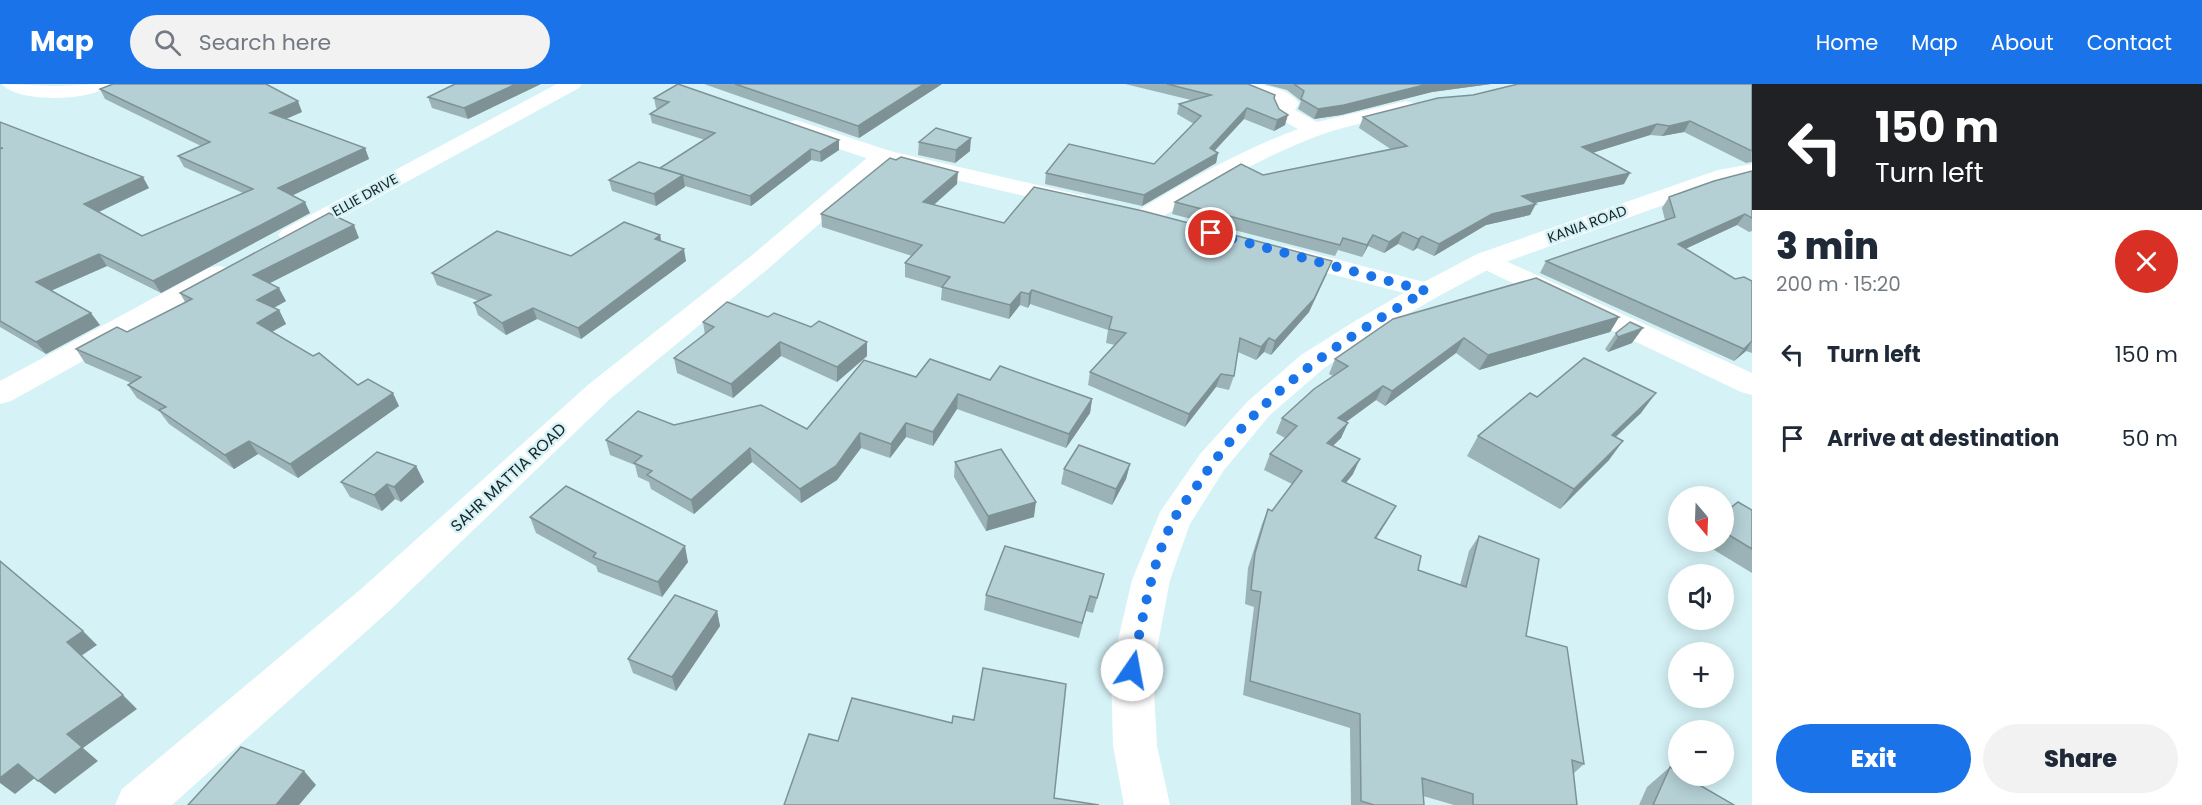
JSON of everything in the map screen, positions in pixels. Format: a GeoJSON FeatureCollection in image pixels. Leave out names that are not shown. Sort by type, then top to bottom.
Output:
{"type":"FeatureCollection","features":[{"type":"Feature","properties":{"kind":"street"},"geometry":{"type":"LineString","coordinates":[[12,84],[34,92],[50,94],[99,84]]}},
{"type":"Feature","properties":{"kind":"street","name":"ELLIE DRIVE"},"geometry":{"type":"LineString","coordinates":[[274,244],[572,84]]}},
{"type":"Feature","properties":{"kind":"street"},"geometry":{"type":"LineString","coordinates":[[1242,84],[1269,92],[1289,103],[1284,107],[1286,113],[1314,130]]}},
{"type":"Feature","properties":{"kind":"street"},"geometry":{"type":"LineString","coordinates":[[1125,212],[1314,130],[1423,102]]}},
{"type":"Feature","properties":{"kind":"street"},"geometry":{"type":"LineString","coordinates":[[779,121],[883,156],[1180,225]]}},
{"type":"Feature","properties":{"kind":"street","name":"SAHR MATTIA ROAD"},"geometry":{"type":"LineString","coordinates":[[138,805],[375,600],[600,392],[760,262],[883,156]]}},
{"type":"Feature","properties":{"kind":"street","name":"KANIA ROAD"},"geometry":{"type":"LineString","coordinates":[[1147,805],[1135,746],[1132,670],[1151,580],[1173,521],[1212,462],[1259,408],[1312,362],[1365,327],[1426,291],[1486,260],[1726,175],[1752,171]]}},
{"type":"Feature","properties":{"kind":"street"},"geometry":{"type":"LineString","coordinates":[[1269,249],[1426,291]]}},
{"type":"Feature","properties":{"kind":"street"},"geometry":{"type":"LineString","coordinates":[[1486,260],[1752,385]]}},
{"type":"Feature","properties":{"kind":"street"},"geometry":{"type":"LineString","coordinates":[[0,394],[243,261]]}},
{"type":"Feature","properties":{"kind":"building"},"geometry":{"type":"Polygon","coordinates":[[[113,84],[266,84],[298,101],[270,113],[365,148],[278,188],[305,202],[153,281],[99,254],[36,282],[91,313],[36,342],[0,321],[0,149],[3,148],[0,148],[0,122],[143,177],[84,204],[142,236],[253,189],[178,156],[210,142],[100,89],[113,84]]]}},
{"type":"Feature","properties":{"kind":"building"},"geometry":{"type":"Polygon","coordinates":[[[455,84],[516,84],[464,108],[428,97],[455,84]]]}},
{"type":"Feature","properties":{"kind":"building"},"geometry":{"type":"Polygon","coordinates":[[[678,84],[839,140],[820,152],[811,149],[750,196],[660,168],[715,133],[650,114],[669,102],[654,98],[678,84]]]}},
{"type":"Feature","properties":{"kind":"building"},"geometry":{"type":"Polygon","coordinates":[[[735,84],[924,84],[858,126],[735,84]]]}},
{"type":"Feature","properties":{"kind":"building"},"geometry":{"type":"Polygon","coordinates":[[[1167,84],[1248,84],[1275,95],[1279,109],[1288,115],[1277,120],[1247,108],[1210,148],[1218,153],[1144,195],[1046,173],[1069,144],[1154,164],[1201,116],[1179,104],[1211,95],[1167,84]]]}},
{"type":"Feature","properties":{"kind":"building"},"geometry":{"type":"Polygon","coordinates":[[[1294,84],[1428,84],[1344,105],[1318,109],[1301,99],[1304,91],[1294,84]]]}},
{"type":"Feature","properties":{"kind":"building"},"geometry":{"type":"Polygon","coordinates":[[[1518,84],[1752,84],[1752,151],[1690,121],[1669,126],[1657,124],[1582,147],[1630,173],[1522,196],[1536,204],[1492,214],[1439,244],[1422,236],[1418,239],[1403,232],[1389,242],[1373,235],[1367,245],[1343,238],[1340,245],[1175,202],[1241,164],[1263,175],[1407,146],[1363,117],[1438,98],[1473,95],[1518,84]]]}},
{"type":"Feature","properties":{"kind":"building"},"geometry":{"type":"Polygon","coordinates":[[[936,128],[971,138],[956,150],[919,142],[936,128]]]}},
{"type":"Feature","properties":{"kind":"building"},"geometry":{"type":"Polygon","coordinates":[[[901,157],[958,172],[923,202],[1004,223],[1034,187],[1143,211],[1332,261],[1314,299],[1275,341],[1269,338],[1261,347],[1240,338],[1234,376],[1221,374],[1189,414],[1090,372],[1126,333],[1109,329],[1112,317],[1032,290],[1029,294],[1021,292],[1010,305],[942,287],[950,277],[905,263],[922,245],[821,214],[890,158],[896,160],[901,157]]]}},
{"type":"Feature","properties":{"kind":"building"},"geometry":{"type":"Polygon","coordinates":[[[639,162],[683,175],[654,194],[609,180],[639,162]]]}},
{"type":"Feature","properties":{"kind":"building"},"geometry":{"type":"Polygon","coordinates":[[[1752,171],[1752,218],[1745,214],[1678,244],[1735,279],[1744,277],[1752,281],[1752,341],[1744,349],[1546,261],[1675,217],[1669,197],[1714,181],[1752,171]]]}},
{"type":"Feature","properties":{"kind":"building"},"geometry":{"type":"Polygon","coordinates":[[[329,213],[354,225],[253,275],[279,288],[257,300],[279,310],[257,323],[313,356],[319,353],[358,385],[368,379],[393,393],[290,464],[249,441],[225,455],[159,410],[166,407],[128,385],[141,377],[76,349],[117,327],[127,332],[192,299],[180,293],[329,213]]]}},
{"type":"Feature","properties":{"kind":"building"},"geometry":{"type":"Polygon","coordinates":[[[624,222],[660,235],[655,239],[684,249],[578,328],[533,308],[502,323],[474,303],[491,295],[432,273],[497,231],[571,256],[624,222]]]}},
{"type":"Feature","properties":{"kind":"building"},"geometry":{"type":"Polygon","coordinates":[[[1536,278],[1619,317],[1488,355],[1464,338],[1392,391],[1383,386],[1338,418],[1348,423],[1327,443],[1360,459],[1342,481],[1396,506],[1375,538],[1421,556],[1418,570],[1466,587],[1479,536],[1539,559],[1526,636],[1567,647],[1584,764],[1572,760],[1577,805],[1473,805],[1473,794],[1422,778],[1424,805],[1374,805],[1361,801],[1360,714],[1250,681],[1261,592],[1251,590],[1255,553],[1268,509],[1272,511],[1302,471],[1270,454],[1297,426],[1282,418],[1314,389],[1348,366],[1335,359],[1393,319],[1536,278]]]}},
{"type":"Feature","properties":{"kind":"building"},"geometry":{"type":"Polygon","coordinates":[[[727,302],[768,317],[774,313],[811,327],[819,321],[867,342],[837,367],[780,342],[731,384],[674,358],[714,327],[703,322],[727,302]]]}},
{"type":"Feature","properties":{"kind":"building"},"geometry":{"type":"Polygon","coordinates":[[[1630,322],[1643,328],[1618,337],[1616,333],[1630,322]]]}},
{"type":"Feature","properties":{"kind":"building"},"geometry":{"type":"Polygon","coordinates":[[[1584,358],[1656,393],[1612,435],[1623,441],[1574,489],[1478,436],[1530,393],[1537,397],[1584,358]]]}},
{"type":"Feature","properties":{"kind":"building"},"geometry":{"type":"Polygon","coordinates":[[[930,359],[990,380],[1000,366],[1092,399],[1069,434],[958,394],[933,432],[906,423],[891,444],[860,433],[836,466],[800,489],[750,448],[691,500],[647,475],[652,471],[634,463],[642,456],[606,440],[638,411],[674,425],[761,405],[807,429],[864,360],[916,377],[930,359]]]}},
{"type":"Feature","properties":{"kind":"building"},"geometry":{"type":"Polygon","coordinates":[[[1079,445],[1130,464],[1116,489],[1064,469],[1079,445]]]}},
{"type":"Feature","properties":{"kind":"building"},"geometry":{"type":"Polygon","coordinates":[[[1001,449],[1036,502],[988,516],[955,462],[1001,449]]]}},
{"type":"Feature","properties":{"kind":"building"},"geometry":{"type":"Polygon","coordinates":[[[377,452],[416,466],[394,487],[387,484],[374,495],[341,482],[377,452]]]}},
{"type":"Feature","properties":{"kind":"building"},"geometry":{"type":"Polygon","coordinates":[[[566,486],[685,546],[658,582],[593,557],[596,553],[530,517],[566,486]]]}},
{"type":"Feature","properties":{"kind":"building"},"geometry":{"type":"Polygon","coordinates":[[[1738,502],[1752,510],[1752,549],[1734,538],[1734,505],[1738,502]]]}},
{"type":"Feature","properties":{"kind":"building"},"geometry":{"type":"Polygon","coordinates":[[[1005,546],[1104,574],[1097,598],[1090,596],[1082,623],[986,595],[1005,546]]]}},
{"type":"Feature","properties":{"kind":"building"},"geometry":{"type":"Polygon","coordinates":[[[0,561],[83,631],[67,642],[123,695],[67,734],[82,747],[38,781],[18,764],[0,778],[0,561]]]}},
{"type":"Feature","properties":{"kind":"building"},"geometry":{"type":"Polygon","coordinates":[[[675,595],[717,611],[672,677],[628,659],[675,595]]]}},
{"type":"Feature","properties":{"kind":"building"},"geometry":{"type":"Polygon","coordinates":[[[983,668],[1066,684],[1054,798],[1099,805],[784,805],[809,734],[838,741],[852,698],[952,723],[953,716],[974,720],[983,668]]]}},
{"type":"Feature","properties":{"kind":"building"},"geometry":{"type":"Polygon","coordinates":[[[241,747],[304,771],[276,805],[188,805],[241,747]]]}},
{"type":"Feature","properties":{"kind":"building"},"geometry":{"type":"Polygon","coordinates":[[[1668,771],[1668,786],[1701,786],[1734,805],[1653,805],[1668,771]]]}},
{"type":"Feature","properties":{"kind":"route"},"geometry":{"type":"LineString","coordinates":[[1132,670],[1151,580],[1173,521],[1212,462],[1259,408],[1312,362],[1426,291],[1211,233]]}}]}
